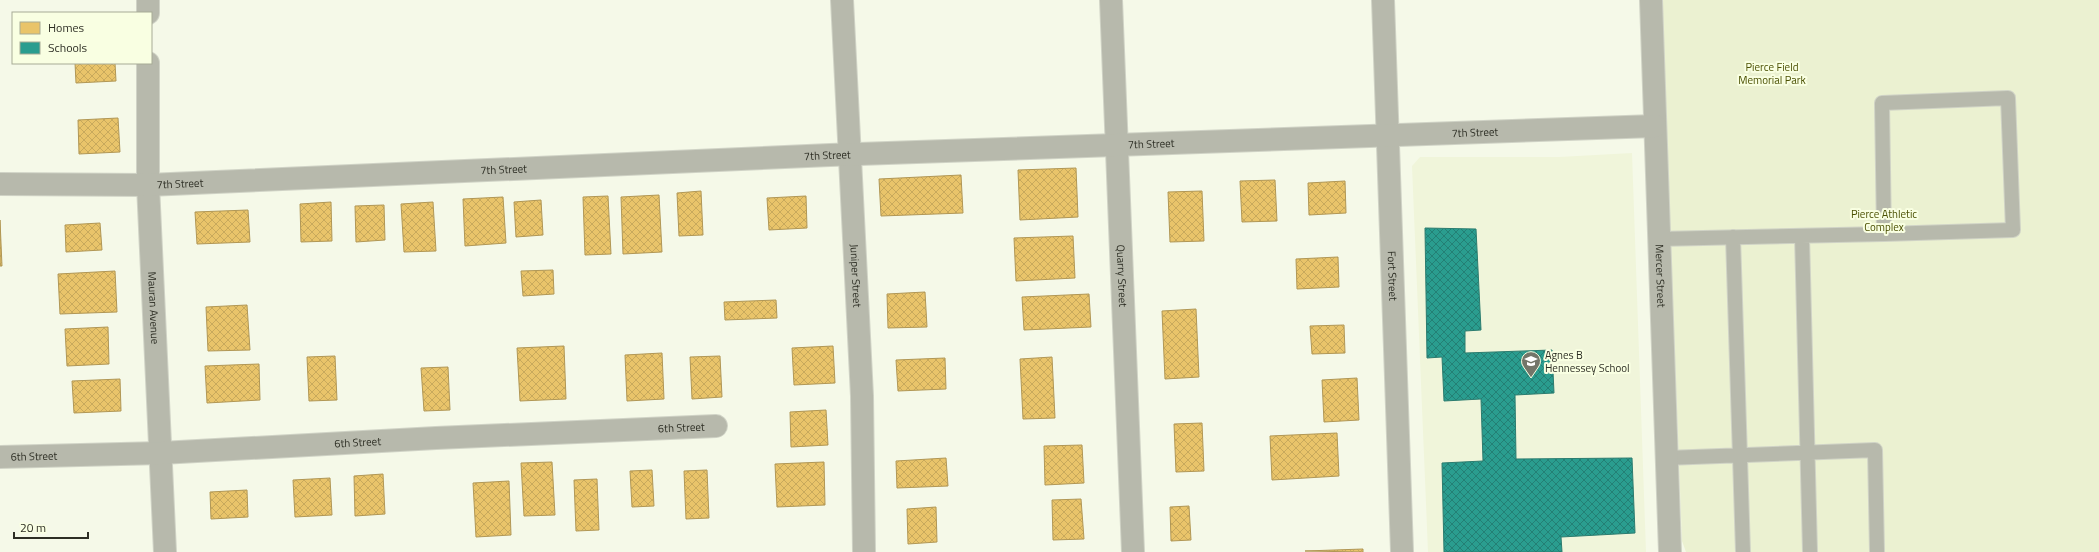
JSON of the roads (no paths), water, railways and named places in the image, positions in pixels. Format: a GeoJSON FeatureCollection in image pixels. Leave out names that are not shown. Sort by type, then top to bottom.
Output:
{"type":"FeatureCollection","features":[{"type":"Feature","properties":{"kind":"street"},"geometry":{"type":"LineString","coordinates":[[148,0],[148,12]]}},
{"type":"Feature","properties":{"kind":"street","name":"Juniper Street"},"geometry":{"type":"LineString","coordinates":[[842,0],[862,396],[864,552]]}},
{"type":"Feature","properties":{"kind":"street","name":"Quarry Street"},"geometry":{"type":"LineString","coordinates":[[1112,0],[1133,552]]}},
{"type":"Feature","properties":{"kind":"street","name":"Fort Street"},"geometry":{"type":"LineString","coordinates":[[1383,0],[1402,552]]}},
{"type":"Feature","properties":{"kind":"street","name":"Mercer Street"},"geometry":{"type":"LineString","coordinates":[[1651,0],[1670,552]]}},
{"type":"Feature","properties":{"kind":"street","name":"Mauran Avenue"},"geometry":{"type":"LineString","coordinates":[[148,64],[148,185],[165,552]]}},
{"type":"Feature","properties":{"kind":"street","name":"7th Street"},"geometry":{"type":"LineString","coordinates":[[0,184],[148,185],[849,155],[1388,134],[1655,126]]}},
{"type":"Feature","properties":{"kind":"street","name":"6th Street"},"geometry":{"type":"LineString","coordinates":[[0,457],[161,453],[436,438],[716,426]]}},
{"type":"Feature","properties":{"kind":"lane"},"geometry":{"type":"LineString","coordinates":[[1659,239],[1884,234],[2013,230],[2008,98],[1882,103],[1884,234]]}},
{"type":"Feature","properties":{"kind":"lane"},"geometry":{"type":"LineString","coordinates":[[1802,236],[1810,552]]}},
{"type":"Feature","properties":{"kind":"lane"},"geometry":{"type":"LineString","coordinates":[[1733,237],[1742,552]]}},
{"type":"Feature","properties":{"kind":"lane"},"geometry":{"type":"LineString","coordinates":[[1666,458],[1807,454],[1875,450],[1877,552]]}},
{"type":"Feature","properties":{"kind":"place","name":"Agnes B Hennessey School"},"geometry":{"type":"Point","coordinates":[1531,378]}},
{"type":"Feature","properties":{"kind":"park label","name":"Pierce Field Memorial Park"},"geometry":{"type":"Point","coordinates":[1772,73]}},
{"type":"Feature","properties":{"kind":"park label","name":"Pierce Athletic Complex"},"geometry":{"type":"Point","coordinates":[1884,220]}}]}
